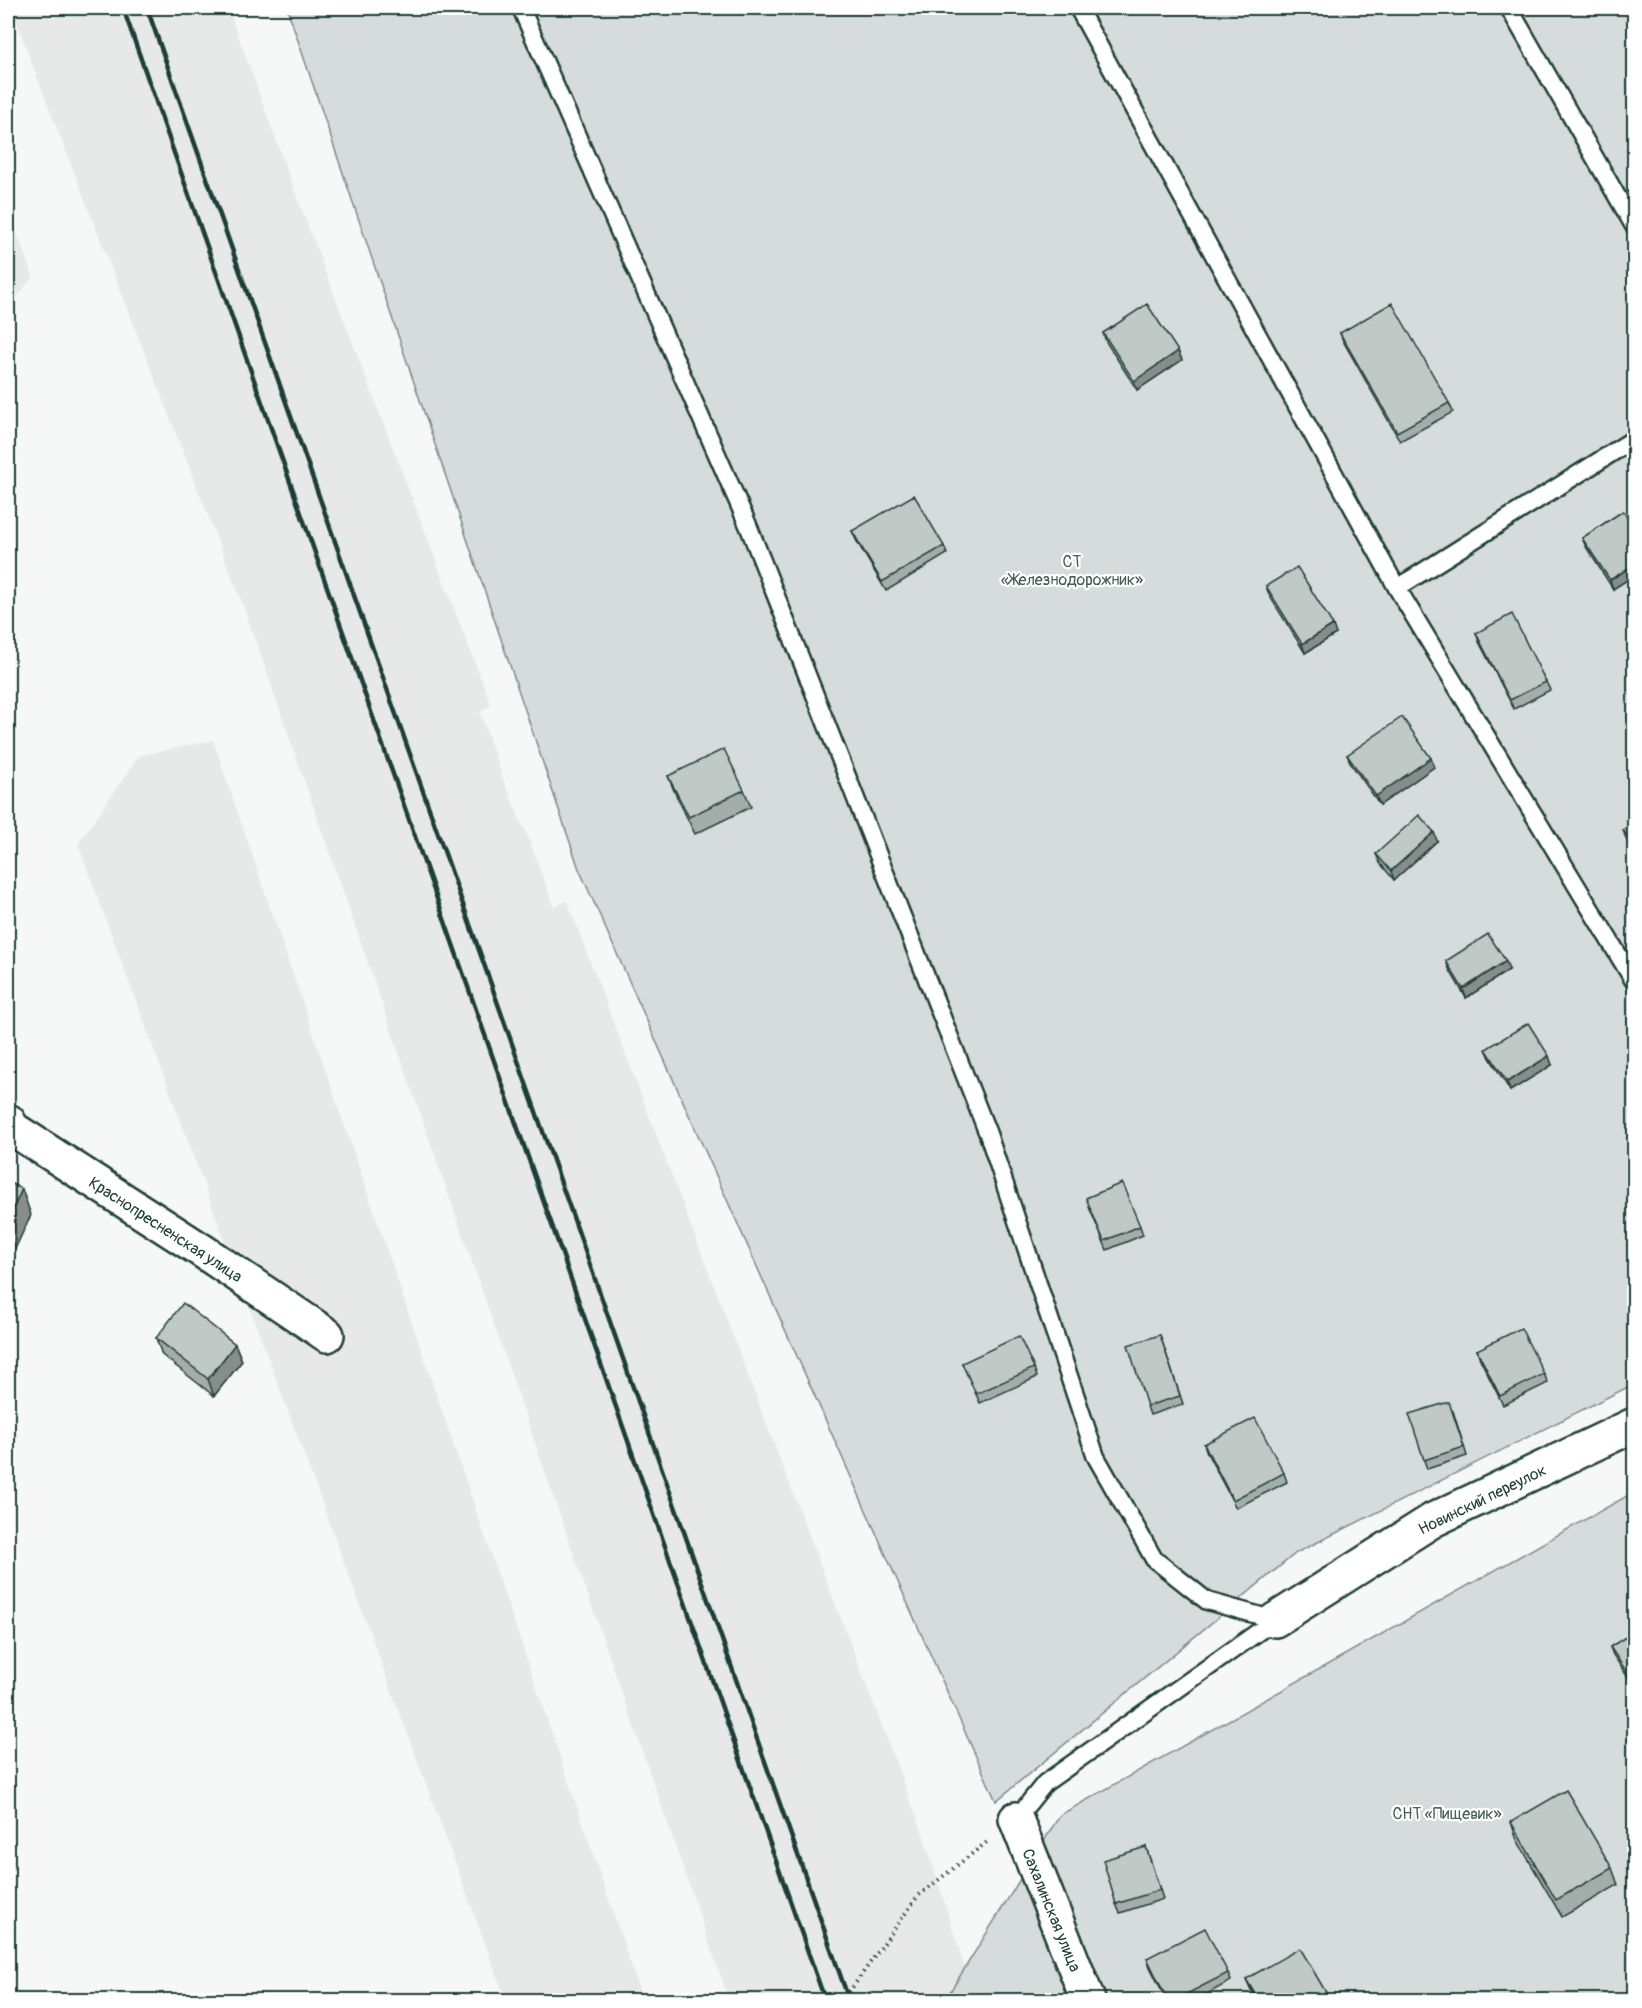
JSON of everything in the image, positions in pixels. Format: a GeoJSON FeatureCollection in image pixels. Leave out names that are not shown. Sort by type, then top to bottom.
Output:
{"type":"FeatureCollection","features":[{"type":"Feature","properties":{"kind":"street","name":"Краснопресненская улица"},"geometry":{"type":"LineString","coordinates":[[8,1121],[13,1129],[204,1252],[327,1335]]}},
{"type":"Feature","properties":{"kind":"street","name":"Новинский переулок"},"geometry":{"type":"LineString","coordinates":[[1275,1620],[1433,1520],[1635,1425]]}},
{"type":"Feature","properties":{"kind":"street","name":"Сахалинская улица"},"geometry":{"type":"LineString","coordinates":[[1016,1819],[1088,2001]]}},
{"type":"Feature","properties":{"kind":"lane"},"geometry":{"type":"LineString","coordinates":[[521,8],[748,525],[988,1134],[1096,1457],[1154,1559],[1207,1601],[1275,1620]]}},
{"type":"Feature","properties":{"kind":"lane"},"geometry":{"type":"LineString","coordinates":[[1078,8],[1397,588],[1635,981]]}},
{"type":"Feature","properties":{"kind":"lane"},"geometry":{"type":"LineString","coordinates":[[1509,8],[1635,226]]}},
{"type":"Feature","properties":{"kind":"lane"},"geometry":{"type":"LineString","coordinates":[[1397,588],[1635,439]]}},
{"type":"Feature","properties":{"kind":"lane"},"geometry":{"type":"LineString","coordinates":[[1016,1819],[1045,1783],[1275,1620]]}},
{"type":"Feature","properties":{"kind":"path"},"geometry":{"type":"LineString","coordinates":[[840,2001],[847,1995],[918,1896],[1016,1819]]}},
{"type":"Feature","properties":{"kind":"shaded area"},"geometry":{"type":"Polygon","coordinates":[[[12,8],[228,8],[292,184],[491,705],[480,712],[502,777],[554,907],[567,901],[923,1834],[975,2000],[729,2000],[246,613],[12,8]]]}},
{"type":"Feature","properties":{"kind":"shaded area"},"geometry":{"type":"Polygon","coordinates":[[[8,209],[33,277],[8,307],[8,209]]]}},
{"type":"Feature","properties":{"kind":"shaded area"},"geometry":{"type":"Polygon","coordinates":[[[213,740],[643,2000],[506,2000],[78,844],[139,756],[213,740]]]}},
{"type":"Feature","properties":{"kind":"green space","name":"СТ «Железнодорожник»"},"geometry":{"type":"Polygon","coordinates":[[[287,8],[1634,8],[1634,1384],[1296,1553],[996,1801],[579,869],[287,8]]]}},
{"type":"Feature","properties":{"kind":"green space","name":"СНТ «Пищевик»"},"geometry":{"type":"Polygon","coordinates":[[[1634,1492],[1634,2000],[945,2000],[1060,1815],[1634,1492]]]}},
{"type":"Feature","properties":{"kind":"building"},"geometry":{"type":"Polygon","coordinates":[[[1392,303],[1449,403],[1397,432],[1340,333],[1392,303]]]}},
{"type":"Feature","properties":{"kind":"building"},"geometry":{"type":"Polygon","coordinates":[[[1147,304],[1178,351],[1134,381],[1103,333],[1147,304]]]}},
{"type":"Feature","properties":{"kind":"building"},"geometry":{"type":"Polygon","coordinates":[[[914,495],[944,546],[882,582],[852,531],[914,495]]]}},
{"type":"Feature","properties":{"kind":"building"},"geometry":{"type":"Polygon","coordinates":[[[1623,511],[1635,529],[1635,564],[1610,580],[1582,538],[1623,511]]]}},
{"type":"Feature","properties":{"kind":"building"},"geometry":{"type":"Polygon","coordinates":[[[1297,567],[1333,625],[1302,644],[1266,586],[1297,567]]]}},
{"type":"Feature","properties":{"kind":"building"},"geometry":{"type":"Polygon","coordinates":[[[1512,614],[1546,682],[1510,700],[1476,633],[1512,614]]]}},
{"type":"Feature","properties":{"kind":"building"},"geometry":{"type":"Polygon","coordinates":[[[1402,717],[1431,758],[1376,796],[1347,755],[1402,717]]]}},
{"type":"Feature","properties":{"kind":"building"},"geometry":{"type":"Polygon","coordinates":[[[724,749],[744,790],[689,817],[668,776],[724,749]]]}},
{"type":"Feature","properties":{"kind":"building"},"geometry":{"type":"Polygon","coordinates":[[[1419,815],[1434,832],[1391,871],[1376,854],[1419,815]]]}},
{"type":"Feature","properties":{"kind":"building"},"geometry":{"type":"Polygon","coordinates":[[[1635,823],[1635,847],[1623,830],[1635,823]]]}},
{"type":"Feature","properties":{"kind":"building"},"geometry":{"type":"Polygon","coordinates":[[[1488,934],[1506,961],[1463,989],[1446,961],[1488,934]]]}},
{"type":"Feature","properties":{"kind":"building"},"geometry":{"type":"Polygon","coordinates":[[[1528,1023],[1549,1056],[1507,1082],[1486,1049],[1528,1023]]]}},
{"type":"Feature","properties":{"kind":"building"},"geometry":{"type":"Polygon","coordinates":[[[8,1182],[22,1189],[8,1219],[8,1182]]]}},
{"type":"Feature","properties":{"kind":"building"},"geometry":{"type":"Polygon","coordinates":[[[1122,1183],[1140,1226],[1104,1241],[1086,1198],[1122,1183]]]}},
{"type":"Feature","properties":{"kind":"building"},"geometry":{"type":"Polygon","coordinates":[[[183,1303],[235,1344],[208,1379],[156,1338],[183,1303]]]}},
{"type":"Feature","properties":{"kind":"building"},"geometry":{"type":"Polygon","coordinates":[[[1521,1328],[1544,1374],[1500,1396],[1477,1350],[1521,1328]]]}},
{"type":"Feature","properties":{"kind":"building"},"geometry":{"type":"Polygon","coordinates":[[[1160,1335],[1180,1396],[1147,1406],[1128,1345],[1160,1335]]]}},
{"type":"Feature","properties":{"kind":"building"},"geometry":{"type":"Polygon","coordinates":[[[1019,1336],[1034,1368],[976,1394],[962,1363],[1019,1336]]]}},
{"type":"Feature","properties":{"kind":"building"},"geometry":{"type":"Polygon","coordinates":[[[1449,1402],[1464,1447],[1424,1460],[1409,1414],[1449,1402]]]}},
{"type":"Feature","properties":{"kind":"building"},"geometry":{"type":"Polygon","coordinates":[[[1255,1418],[1284,1473],[1233,1500],[1204,1444],[1255,1418]]]}},
{"type":"Feature","properties":{"kind":"building"},"geometry":{"type":"Polygon","coordinates":[[[1635,1631],[1635,1683],[1634,1683],[1610,1647],[1635,1631]]]}},
{"type":"Feature","properties":{"kind":"building"},"geometry":{"type":"Polygon","coordinates":[[[1566,1790],[1612,1868],[1556,1900],[1511,1822],[1566,1790]]]}},
{"type":"Feature","properties":{"kind":"building"},"geometry":{"type":"Polygon","coordinates":[[[1146,1847],[1160,1890],[1116,1904],[1103,1860],[1146,1847]]]}},
{"type":"Feature","properties":{"kind":"building"},"geometry":{"type":"Polygon","coordinates":[[[1205,1928],[1228,1973],[1173,2001],[1168,2001],[1147,1958],[1205,1928]]]}},
{"type":"Feature","properties":{"kind":"building"},"geometry":{"type":"Polygon","coordinates":[[[1300,1948],[1327,1994],[1315,2001],[1259,2001],[1246,1979],[1300,1948]]]}},
{"type":"Feature","properties":{"kind":"railway"},"geometry":{"type":"LineString","coordinates":[[123,8],[825,2000]]}},
{"type":"Feature","properties":{"kind":"railway"},"geometry":{"type":"LineString","coordinates":[[147,8],[849,2000]]}}]}
